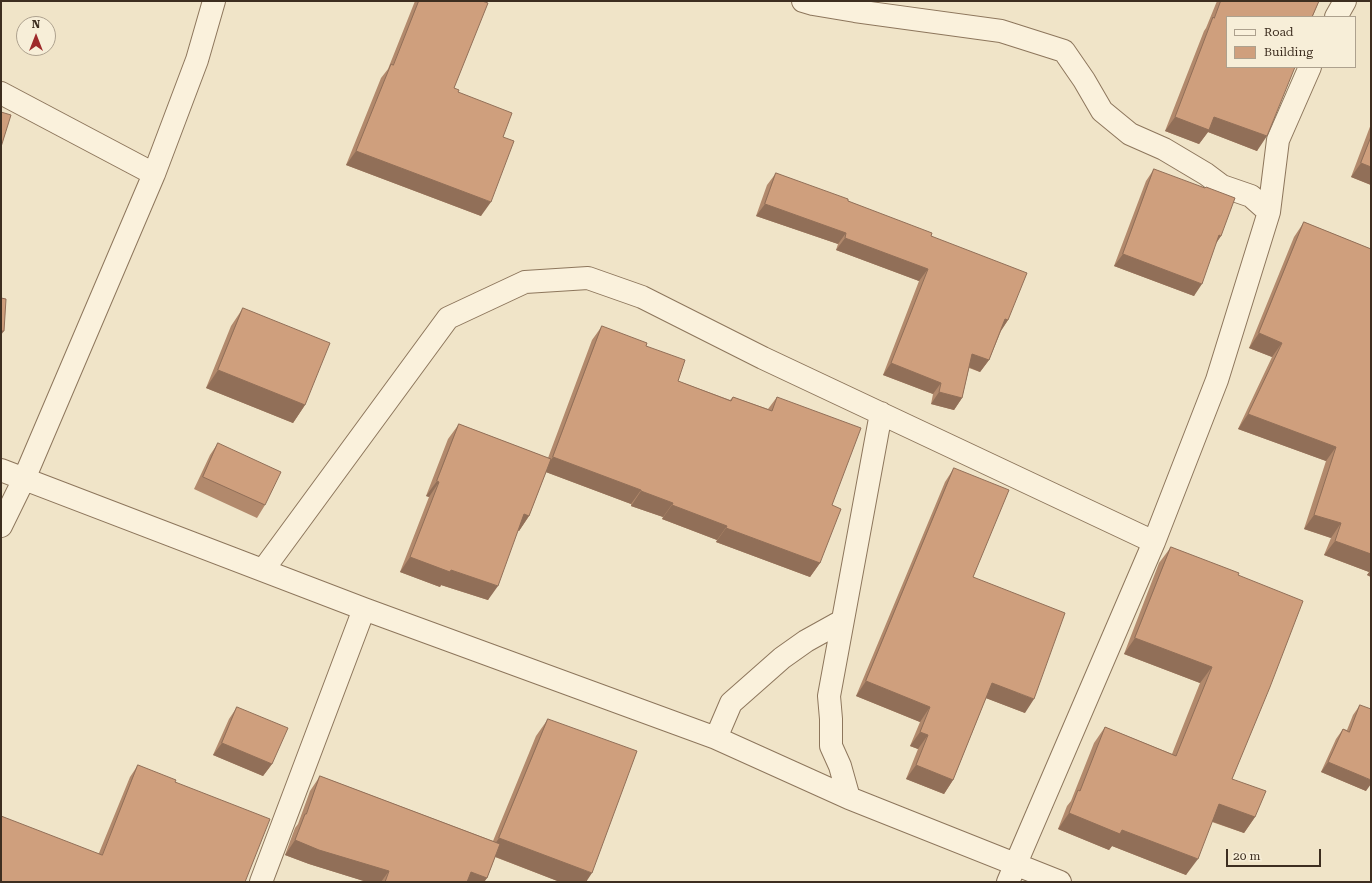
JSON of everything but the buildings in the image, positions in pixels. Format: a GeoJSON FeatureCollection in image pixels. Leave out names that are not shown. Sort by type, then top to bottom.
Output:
{"type":"FeatureCollection","features":[{"type":"Feature","properties":{"kind":"street"},"geometry":{"type":"LineString","coordinates":[[1,526],[24,479],[154,174],[197,60],[214,1]]}},
{"type":"Feature","properties":{"kind":"street"},"geometry":{"type":"LineString","coordinates":[[803,1],[855,11],[1001,31],[1064,51],[1084,80],[1102,112],[1130,134],[1164,149],[1206,174],[1222,186],[1251,196],[1269,212]]}},
{"type":"Feature","properties":{"kind":"street"},"geometry":{"type":"LineString","coordinates":[[1337,16],[1345,1]]}},
{"type":"Feature","properties":{"kind":"street"},"geometry":{"type":"LineString","coordinates":[[1012,873],[1154,542],[1217,380],[1269,212],[1278,140],[1310,68]]}},
{"type":"Feature","properties":{"kind":"street"},"geometry":{"type":"LineString","coordinates":[[1,93],[154,174]]}},
{"type":"Feature","properties":{"kind":"street"},"geometry":{"type":"LineString","coordinates":[[263,570],[448,318],[525,282],[588,278],[642,297],[763,358],[1154,542]]}},
{"type":"Feature","properties":{"kind":"street"},"geometry":{"type":"LineString","coordinates":[[849,798],[840,766],[831,746],[829,696],[881,413]]}},
{"type":"Feature","properties":{"kind":"street"},"geometry":{"type":"LineString","coordinates":[[1,470],[364,609],[716,738],[1012,873],[1060,882]]}},
{"type":"Feature","properties":{"kind":"street"},"geometry":{"type":"LineString","coordinates":[[261,882],[364,609]]}},
{"type":"Feature","properties":{"kind":"street"},"geometry":{"type":"LineString","coordinates":[[716,738],[731,703],[782,658],[806,641],[842,621]]}}]}
